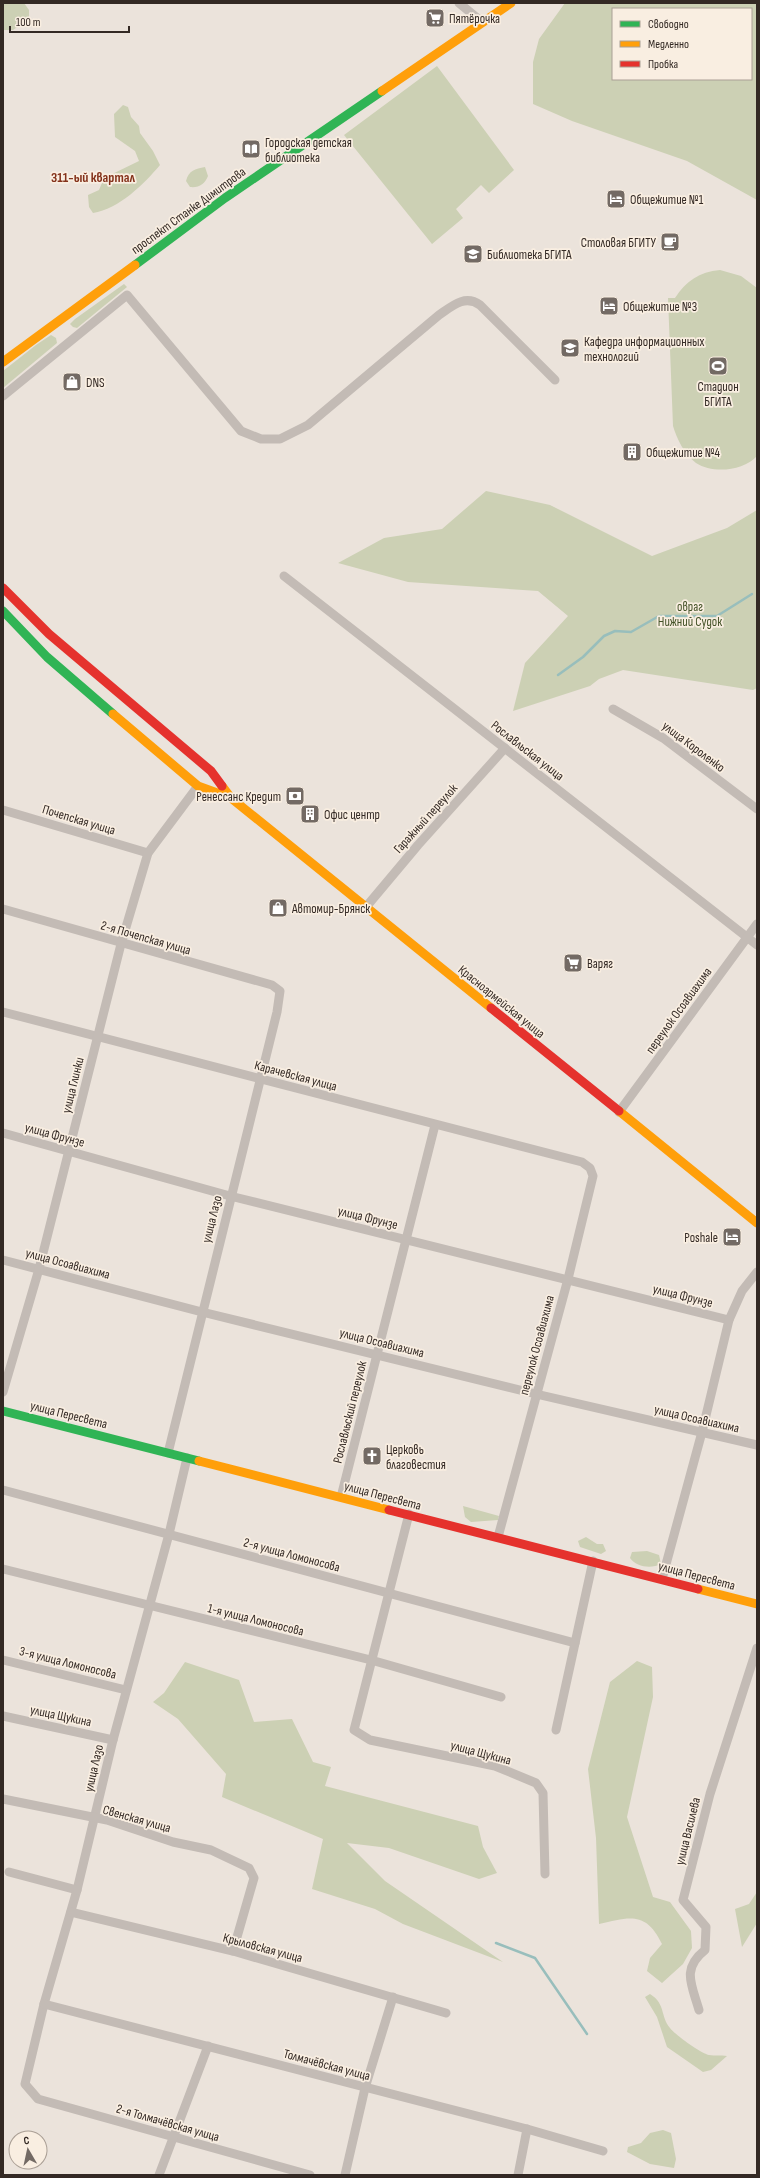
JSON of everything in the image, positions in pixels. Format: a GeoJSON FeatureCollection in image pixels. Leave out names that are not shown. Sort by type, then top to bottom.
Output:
{"type":"FeatureCollection","features":[{"type":"Feature","properties":{"kind":"main road","name":"проспект Станке Димитрова"},"geometry":{"type":"LineString","coordinates":[[3,362],[225,198],[508,4]]}},
{"type":"Feature","properties":{"kind":"main road"},"geometry":{"type":"LineString","coordinates":[[3,588],[50,634],[211,771],[231,798]]}},
{"type":"Feature","properties":{"kind":"main road"},"geometry":{"type":"LineString","coordinates":[[3,611],[47,657],[198,786],[231,798]]}},
{"type":"Feature","properties":{"kind":"main road","name":"Красноармейская улица"},"geometry":{"type":"LineString","coordinates":[[231,798],[619,1112],[756,1219]]}},
{"type":"Feature","properties":{"kind":"main road","name":"улица Пересвета"},"geometry":{"type":"LineString","coordinates":[[3,1410],[757,1604]]}},
{"type":"Feature","properties":{"kind":"street"},"geometry":{"type":"LineString","coordinates":[[459,3],[482,22]]}},
{"type":"Feature","properties":{"kind":"street"},"geometry":{"type":"LineString","coordinates":[[3,396],[127,295],[241,431],[261,439],[280,439],[308,425],[439,316],[455,304],[465,300],[476,302],[491,314],[554,380]]}},
{"type":"Feature","properties":{"kind":"street","name":"Рославльская улица"},"geometry":{"type":"LineString","coordinates":[[284,576],[757,945]]}},
{"type":"Feature","properties":{"kind":"street","name":"улица Короленко"},"geometry":{"type":"LineString","coordinates":[[613,709],[663,738],[757,809]]}},
{"type":"Feature","properties":{"kind":"street","name":"Гаражный переулок"},"geometry":{"type":"LineString","coordinates":[[366,907],[418,844],[505,748]]}},
{"type":"Feature","properties":{"kind":"street"},"geometry":{"type":"LineString","coordinates":[[148,853],[198,786]]}},
{"type":"Feature","properties":{"kind":"street","name":"Почепская улица"},"geometry":{"type":"LineString","coordinates":[[3,810],[148,853]]}},
{"type":"Feature","properties":{"kind":"street","name":"улица Глинки"},"geometry":{"type":"LineString","coordinates":[[3,1392],[39,1269],[121,944],[148,853]]}},
{"type":"Feature","properties":{"kind":"street","name":"2-я Почепская улица"},"geometry":{"type":"LineString","coordinates":[[3,909],[121,944],[272,985],[280,991]]}},
{"type":"Feature","properties":{"kind":"street","name":"переулок Осоавиахима"},"geometry":{"type":"LineString","coordinates":[[619,1112],[757,924]]}},
{"type":"Feature","properties":{"kind":"street","name":"улица Лазо"},"geometry":{"type":"LineString","coordinates":[[168,1453],[230,1196],[277,1012],[280,991]]}},
{"type":"Feature","properties":{"kind":"street","name":"Карачевская улица"},"geometry":{"type":"LineString","coordinates":[[3,1012],[582,1162]]}},
{"type":"Feature","properties":{"kind":"street","name":"Рославльский переулок"},"geometry":{"type":"LineString","coordinates":[[341,1497],[435,1125]]}},
{"type":"Feature","properties":{"kind":"street","name":"улица Фрунзе"},"geometry":{"type":"LineString","coordinates":[[3,1133],[230,1196],[729,1320]]}},
{"type":"Feature","properties":{"kind":"street","name":"переулок Осоавиахима"},"geometry":{"type":"LineString","coordinates":[[498,1537],[568,1279],[593,1176],[590,1168],[582,1162]]}},
{"type":"Feature","properties":{"kind":"street","name":"улица Осоавиахима"},"geometry":{"type":"LineString","coordinates":[[3,1260],[202,1312],[536,1394],[757,1445]]}},
{"type":"Feature","properties":{"kind":"street"},"geometry":{"type":"LineString","coordinates":[[662,1579],[702,1432],[729,1320],[742,1291],[757,1272]]}},
{"type":"Feature","properties":{"kind":"street","name":"улица Лазо"},"geometry":{"type":"LineString","coordinates":[[25,2084],[44,2004],[77,1890],[113,1740],[169,1534],[187,1458]]}},
{"type":"Feature","properties":{"kind":"street","name":"2-я улица Ломоносова"},"geometry":{"type":"LineString","coordinates":[[3,1490],[575,1643]]}},
{"type":"Feature","properties":{"kind":"street"},"geometry":{"type":"LineString","coordinates":[[371,1660],[409,1514]]}},
{"type":"Feature","properties":{"kind":"street"},"geometry":{"type":"LineString","coordinates":[[556,1730],[593,1561]]}},
{"type":"Feature","properties":{"kind":"street","name":"1-я улица Ломоносова"},"geometry":{"type":"LineString","coordinates":[[3,1569],[371,1660],[501,1697]]}},
{"type":"Feature","properties":{"kind":"street","name":"улица Василева"},"geometry":{"type":"LineString","coordinates":[[699,2010],[689,1972],[692,1964],[705,1950],[706,1927],[683,1900],[710,1794],[757,1648]]}},
{"type":"Feature","properties":{"kind":"street","name":"3-я улица Ломоносова"},"geometry":{"type":"LineString","coordinates":[[3,1660],[126,1690]]}},
{"type":"Feature","properties":{"kind":"street","name":"улица Щукина"},"geometry":{"type":"LineString","coordinates":[[371,1660],[354,1730],[370,1740],[495,1766],[536,1783],[543,1793],[545,1874]]}},
{"type":"Feature","properties":{"kind":"street","name":"улица Щукина"},"geometry":{"type":"LineString","coordinates":[[3,1716],[113,1740]]}},
{"type":"Feature","properties":{"kind":"street","name":"Свенская улица"},"geometry":{"type":"LineString","coordinates":[[3,1799],[94,1819],[107,1820],[173,1842],[211,1850],[249,1868],[254,1878],[233,1951]]}},
{"type":"Feature","properties":{"kind":"street"},"geometry":{"type":"LineString","coordinates":[[8,1872],[77,1890]]}},
{"type":"Feature","properties":{"kind":"street","name":"Крыловская улица"},"geometry":{"type":"LineString","coordinates":[[71,1912],[233,1951],[446,2013]]}},
{"type":"Feature","properties":{"kind":"street"},"geometry":{"type":"LineString","coordinates":[[345,2175],[365,2088],[393,1997]]}},
{"type":"Feature","properties":{"kind":"street","name":"Толмачёвская улица"},"geometry":{"type":"LineString","coordinates":[[44,2004],[527,2129],[603,2151]]}},
{"type":"Feature","properties":{"kind":"street"},"geometry":{"type":"LineString","coordinates":[[159,2175],[208,2046]]}},
{"type":"Feature","properties":{"kind":"street","name":"2-я Толмачёвская улица"},"geometry":{"type":"LineString","coordinates":[[25,2084],[38,2099],[310,2175]]}},
{"type":"Feature","properties":{"kind":"street"},"geometry":{"type":"LineString","coordinates":[[518,2175],[527,2129]]}},
{"type":"Feature","properties":{"kind":"green space"},"geometry":{"type":"Polygon","coordinates":[[[3,3],[24,3],[29,10],[29,19],[13,30],[4,30],[3,3]]]}},
{"type":"Feature","properties":{"kind":"green space"},"geometry":{"type":"Polygon","coordinates":[[[565,3],[757,3],[757,200],[687,161],[572,121],[533,104],[533,62],[539,39],[565,3]]]}},
{"type":"Feature","properties":{"kind":"green space"},"geometry":{"type":"Polygon","coordinates":[[[437,66],[514,170],[489,193],[481,185],[456,209],[463,218],[432,244],[344,135],[437,66]]]}},
{"type":"Feature","properties":{"kind":"green space"},"geometry":{"type":"Polygon","coordinates":[[[123,105],[128,107],[131,117],[139,126],[140,133],[153,151],[160,165],[130,195],[103,211],[93,213],[89,207],[88,195],[99,190],[104,178],[139,161],[135,151],[115,137],[114,114],[123,105]]]}},
{"type":"Feature","properties":{"kind":"green space"},"geometry":{"type":"Polygon","coordinates":[[[205,167],[208,176],[205,181],[199,186],[190,187],[186,181],[189,174],[195,169],[205,167]]]}},
{"type":"Feature","properties":{"kind":"green space"},"geometry":{"type":"Polygon","coordinates":[[[720,270],[741,276],[757,288],[757,456],[744,465],[736,468],[719,470],[711,469],[696,463],[682,446],[673,426],[668,298],[675,298],[689,282],[699,275],[720,270]]]}},
{"type":"Feature","properties":{"kind":"green space"},"geometry":{"type":"Polygon","coordinates":[[[124,284],[127,287],[77,328],[70,324],[75,319],[124,284]]]}},
{"type":"Feature","properties":{"kind":"green space"},"geometry":{"type":"Polygon","coordinates":[[[51,335],[56,338],[57,343],[3,388],[3,371],[51,335]]]}},
{"type":"Feature","properties":{"kind":"green space","name":"овраг Нижний Судок"},"geometry":{"type":"Polygon","coordinates":[[[486,491],[550,505],[652,556],[727,528],[757,510],[757,688],[753,690],[623,670],[599,679],[590,686],[513,711],[525,663],[568,616],[538,591],[408,582],[338,563],[384,538],[442,529],[486,491]]]}},
{"type":"Feature","properties":{"kind":"green space"},"geometry":{"type":"Polygon","coordinates":[[[463,1506],[499,1516],[498,1520],[471,1522],[465,1517],[463,1506]]]}},
{"type":"Feature","properties":{"kind":"green space"},"geometry":{"type":"Polygon","coordinates":[[[586,1537],[597,1544],[603,1544],[606,1551],[601,1554],[580,1547],[578,1541],[586,1537]]]}},
{"type":"Feature","properties":{"kind":"green space"},"geometry":{"type":"Polygon","coordinates":[[[647,1551],[659,1555],[661,1564],[648,1567],[636,1563],[630,1558],[632,1552],[647,1551]]]}},
{"type":"Feature","properties":{"kind":"green space"},"geometry":{"type":"Polygon","coordinates":[[[637,1661],[652,1667],[653,1697],[627,1817],[653,1897],[670,1902],[691,1931],[692,1948],[683,1964],[662,1983],[647,1971],[650,1958],[662,1944],[650,1926],[643,1921],[636,1919],[599,1924],[596,1838],[588,1769],[610,1682],[637,1661]]]}},
{"type":"Feature","properties":{"kind":"green space"},"geometry":{"type":"Polygon","coordinates":[[[185,1662],[239,1680],[254,1722],[292,1719],[313,1762],[331,1767],[325,1786],[478,1826],[483,1847],[497,1873],[479,1879],[389,1848],[347,1843],[385,1881],[503,1962],[403,1924],[375,1909],[312,1889],[323,1839],[222,1797],[226,1774],[178,1719],[153,1702],[164,1693],[185,1662]]]}},
{"type":"Feature","properties":{"kind":"green space"},"geometry":{"type":"Polygon","coordinates":[[[757,1892],[757,1923],[742,1947],[735,1909],[749,1904],[757,1892]]]}},
{"type":"Feature","properties":{"kind":"green space"},"geometry":{"type":"Polygon","coordinates":[[[650,1994],[661,2006],[667,2024],[677,2035],[705,2054],[727,2056],[711,2070],[703,2072],[667,2047],[657,2017],[645,1997],[650,1994]]]}},
{"type":"Feature","properties":{"kind":"green space"},"geometry":{"type":"Polygon","coordinates":[[[663,2130],[671,2133],[676,2159],[674,2168],[650,2164],[627,2152],[628,2147],[641,2143],[650,2133],[663,2130]]]}},
{"type":"Feature","properties":{"kind":"waterway"},"geometry":{"type":"LineString","coordinates":[[558,675],[583,657],[604,636],[615,631],[631,632],[659,616],[717,616],[752,594]]}},
{"type":"Feature","properties":{"kind":"waterway"},"geometry":{"type":"LineString","coordinates":[[496,1943],[535,1958],[587,2034]]}},
{"type":"Feature","properties":{"kind":"traffic: fast"},"geometry":{"type":"LineString","coordinates":[[135,265],[225,198],[382,91]]}},
{"type":"Feature","properties":{"kind":"traffic: fast"},"geometry":{"type":"LineString","coordinates":[[3,611],[47,657],[113,714]]}},
{"type":"Feature","properties":{"kind":"traffic: fast"},"geometry":{"type":"LineString","coordinates":[[3,1411],[199,1461]]}},
{"type":"Feature","properties":{"kind":"traffic: slow"},"geometry":{"type":"LineString","coordinates":[[382,91],[511,3]]}},
{"type":"Feature","properties":{"kind":"traffic: slow"},"geometry":{"type":"LineString","coordinates":[[3,362],[135,265]]}},
{"type":"Feature","properties":{"kind":"traffic: slow"},"geometry":{"type":"LineString","coordinates":[[113,714],[198,786],[231,798]]}},
{"type":"Feature","properties":{"kind":"traffic: slow"},"geometry":{"type":"LineString","coordinates":[[222,786],[231,798],[491,1008]]}},
{"type":"Feature","properties":{"kind":"traffic: slow"},"geometry":{"type":"LineString","coordinates":[[619,1111],[757,1223]]}},
{"type":"Feature","properties":{"kind":"traffic: slow"},"geometry":{"type":"LineString","coordinates":[[199,1461],[389,1510]]}},
{"type":"Feature","properties":{"kind":"traffic: slow"},"geometry":{"type":"LineString","coordinates":[[698,1589],[757,1604]]}},
{"type":"Feature","properties":{"kind":"traffic: jam"},"geometry":{"type":"LineString","coordinates":[[3,588],[49,634],[211,771],[222,786]]}},
{"type":"Feature","properties":{"kind":"traffic: jam"},"geometry":{"type":"LineString","coordinates":[[491,1008],[619,1111]]}},
{"type":"Feature","properties":{"kind":"traffic: jam"},"geometry":{"type":"LineString","coordinates":[[389,1510],[698,1589]]}},
{"type":"Feature","properties":{"kind":"place","name":"Пятёрочка"},"geometry":{"type":"Point","coordinates":[435,18]}},
{"type":"Feature","properties":{"kind":"place","name":"Городская детская библиотека"},"geometry":{"type":"Point","coordinates":[251,149]}},
{"type":"Feature","properties":{"kind":"place","name":"Общежитие №1"},"geometry":{"type":"Point","coordinates":[616,199]}},
{"type":"Feature","properties":{"kind":"place","name":"Столовая БГИТУ"},"geometry":{"type":"Point","coordinates":[670,242]}},
{"type":"Feature","properties":{"kind":"place","name":"Библиотека БГИТА"},"geometry":{"type":"Point","coordinates":[473,254]}},
{"type":"Feature","properties":{"kind":"place","name":"Общежитие №3"},"geometry":{"type":"Point","coordinates":[609,306]}},
{"type":"Feature","properties":{"kind":"place","name":"Кафедра информационных технологий"},"geometry":{"type":"Point","coordinates":[570,348]}},
{"type":"Feature","properties":{"kind":"place","name":"Стадион БГИТА"},"geometry":{"type":"Point","coordinates":[718,366]}},
{"type":"Feature","properties":{"kind":"place","name":"DNS"},"geometry":{"type":"Point","coordinates":[72,382]}},
{"type":"Feature","properties":{"kind":"place","name":"Общежитие №4"},"geometry":{"type":"Point","coordinates":[632,452]}},
{"type":"Feature","properties":{"kind":"place","name":"Ренессанс Кредит"},"geometry":{"type":"Point","coordinates":[295,796]}},
{"type":"Feature","properties":{"kind":"place","name":"Офис центр"},"geometry":{"type":"Point","coordinates":[310,814]}},
{"type":"Feature","properties":{"kind":"place","name":"Автомир-Брянск"},"geometry":{"type":"Point","coordinates":[278,908]}},
{"type":"Feature","properties":{"kind":"place","name":"Варяг"},"geometry":{"type":"Point","coordinates":[573,963]}},
{"type":"Feature","properties":{"kind":"place","name":"Poshale"},"geometry":{"type":"Point","coordinates":[732,1237]}},
{"type":"Feature","properties":{"kind":"place","name":"Церковь благовестия"},"geometry":{"type":"Point","coordinates":[372,1456]}},
{"type":"Feature","properties":{"kind":"district","name":"311-ый квартал"},"geometry":{"type":"Point","coordinates":[93,177]}}]}
